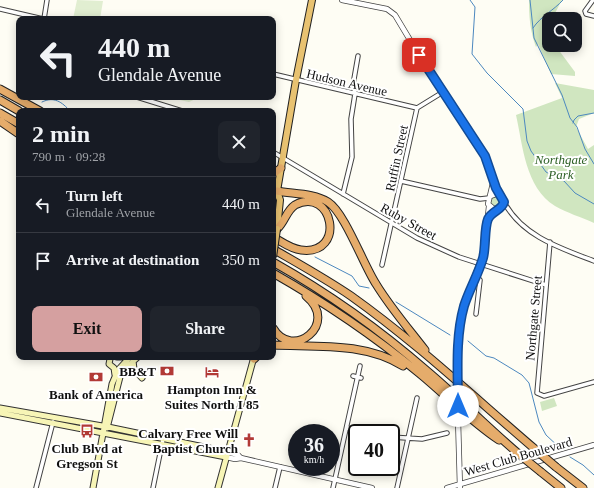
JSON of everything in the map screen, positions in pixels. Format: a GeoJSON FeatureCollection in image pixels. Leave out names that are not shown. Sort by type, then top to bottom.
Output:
{"type":"FeatureCollection","features":[{"type":"Feature","properties":{"kind":"highway"},"geometry":{"type":"LineString","coordinates":[[276,236],[280,200],[277,191],[296,80],[312,0]]}},
{"type":"Feature","properties":{"kind":"highway"},"geometry":{"type":"LineString","coordinates":[[0,88],[16,97]]}},
{"type":"Feature","properties":{"kind":"highway"},"geometry":{"type":"LineString","coordinates":[[0,100],[16,109]]}},
{"type":"Feature","properties":{"kind":"highway"},"geometry":{"type":"LineString","coordinates":[[21,100],[35,108]]}},
{"type":"Feature","properties":{"kind":"highway"},"geometry":{"type":"LineString","coordinates":[[0,113],[16,122]]}},
{"type":"Feature","properties":{"kind":"highway"},"geometry":{"type":"LineString","coordinates":[[0,121],[16,132]]}},
{"type":"Feature","properties":{"kind":"highway"},"geometry":{"type":"LineString","coordinates":[[276,172],[281,168]]}},
{"type":"Feature","properties":{"kind":"highway"},"geometry":{"type":"LineString","coordinates":[[277,191],[319,198],[335,209],[376,285],[398,316],[433,360]]}},
{"type":"Feature","properties":{"kind":"highway"},"geometry":{"type":"LineString","coordinates":[[276,239],[296,249],[313,249],[322,245],[328,237],[330,222],[328,214],[322,208],[316,204],[306,202],[295,205],[277,229]]}},
{"type":"Feature","properties":{"kind":"highway"},"geometry":{"type":"LineString","coordinates":[[276,251],[350,296],[433,360],[536,450],[583,488]]}},
{"type":"Feature","properties":{"kind":"highway"},"geometry":{"type":"LineString","coordinates":[[276,264],[335,299],[387,338],[426,370],[520,455],[561,488]]}},
{"type":"Feature","properties":{"kind":"highway"},"geometry":{"type":"LineString","coordinates":[[276,275],[304,290],[358,326],[424,378],[490,434],[512,448]]}},
{"type":"Feature","properties":{"kind":"highway"},"geometry":{"type":"LineString","coordinates":[[276,331],[282,338],[296,341],[311,335],[318,323],[318,313],[312,301],[284,279]]}},
{"type":"Feature","properties":{"kind":"highway"},"geometry":{"type":"LineString","coordinates":[[276,344],[353,349],[370,352],[393,360],[424,378]]}},
{"type":"Feature","properties":{"kind":"main road"},"geometry":{"type":"LineString","coordinates":[[93,488],[115,376],[114,368],[109,364],[109,360]]}},
{"type":"Feature","properties":{"kind":"main road"},"geometry":{"type":"LineString","coordinates":[[115,376],[128,360]]}},
{"type":"Feature","properties":{"kind":"main road"},"geometry":{"type":"LineString","coordinates":[[105,429],[118,382],[129,360]]}},
{"type":"Feature","properties":{"kind":"main road"},"geometry":{"type":"LineString","coordinates":[[131,360],[134,369],[142,378]]}},
{"type":"Feature","properties":{"kind":"main road"},"geometry":{"type":"LineString","coordinates":[[218,488],[254,360]]}},
{"type":"Feature","properties":{"kind":"main road"},"geometry":{"type":"LineString","coordinates":[[0,413],[6,410],[15,410],[227,455]]}},
{"type":"Feature","properties":{"kind":"main road"},"geometry":{"type":"LineString","coordinates":[[0,413],[105,429]]}},
{"type":"Feature","properties":{"kind":"street"},"geometry":{"type":"LineString","coordinates":[[44,16],[47,0]]}},
{"type":"Feature","properties":{"kind":"street"},"geometry":{"type":"LineString","coordinates":[[342,0],[392,11],[485,156],[499,195],[511,213],[530,231],[550,242],[594,260]]}},
{"type":"Feature","properties":{"kind":"street"},"geometry":{"type":"LineString","coordinates":[[593,0],[585,9],[586,14],[594,16]]}},
{"type":"Feature","properties":{"kind":"street"},"geometry":{"type":"LineString","coordinates":[[0,9],[30,16]]}},
{"type":"Feature","properties":{"kind":"street"},"geometry":{"type":"LineString","coordinates":[[343,194],[352,157],[351,119],[355,94],[354,79],[358,56]]}},
{"type":"Feature","properties":{"kind":"street","name":"Hudson Avenue"},"geometry":{"type":"LineString","coordinates":[[276,75],[417,108]]}},
{"type":"Feature","properties":{"kind":"street"},"geometry":{"type":"LineString","coordinates":[[417,108],[443,92]]}},
{"type":"Feature","properties":{"kind":"street"},"geometry":{"type":"LineString","coordinates":[[147,100],[172,108]]}},
{"type":"Feature","properties":{"kind":"street","name":"Ruffin Street"},"geometry":{"type":"LineString","coordinates":[[382,265],[417,108]]}},
{"type":"Feature","properties":{"kind":"street","name":"Ruby Street"},"geometry":{"type":"LineString","coordinates":[[276,154],[392,224],[441,249],[481,265],[546,285]]}},
{"type":"Feature","properties":{"kind":"street"},"geometry":{"type":"LineString","coordinates":[[401,181],[480,199],[489,205],[511,213]]}},
{"type":"Feature","properties":{"kind":"street"},"geometry":{"type":"LineString","coordinates":[[460,486],[458,419],[459,335],[462,316],[481,265],[484,252],[493,181]]}},
{"type":"Feature","properties":{"kind":"street"},"geometry":{"type":"LineString","coordinates":[[480,199],[499,195]]}},
{"type":"Feature","properties":{"kind":"street"},"geometry":{"type":"LineString","coordinates":[[488,220],[504,202]]}},
{"type":"Feature","properties":{"kind":"street","name":"Northgate Street"},"geometry":{"type":"LineString","coordinates":[[550,242],[537,388],[538,395],[544,396],[594,382]]}},
{"type":"Feature","properties":{"kind":"street"},"geometry":{"type":"LineString","coordinates":[[476,276],[480,280],[476,314]]}},
{"type":"Feature","properties":{"kind":"street"},"geometry":{"type":"LineString","coordinates":[[333,488],[346,428],[360,378],[360,366]]}},
{"type":"Feature","properties":{"kind":"street"},"geometry":{"type":"LineString","coordinates":[[353,376],[360,378]]}},
{"type":"Feature","properties":{"kind":"street"},"geometry":{"type":"LineString","coordinates":[[397,488],[417,398]]}},
{"type":"Feature","properties":{"kind":"street"},"geometry":{"type":"LineString","coordinates":[[36,488],[53,422]]}},
{"type":"Feature","properties":{"kind":"street"},"geometry":{"type":"LineString","coordinates":[[400,438],[430,438],[447,433]]}},
{"type":"Feature","properties":{"kind":"street"},"geometry":{"type":"LineString","coordinates":[[153,488],[163,442]]}},
{"type":"Feature","properties":{"kind":"street","name":"West Club Boulevard"},"geometry":{"type":"LineString","coordinates":[[447,488],[460,486],[594,445]]}},
{"type":"Feature","properties":{"kind":"street"},"geometry":{"type":"LineString","coordinates":[[227,455],[236,459],[241,458],[372,488]]}},
{"type":"Feature","properties":{"kind":"street"},"geometry":{"type":"LineString","coordinates":[[275,488],[280,467]]}},
{"type":"Feature","properties":{"kind":"green space"},"geometry":{"type":"Polygon","coordinates":[[[77,0],[103,1],[100,16],[74,16],[77,0]]]}},
{"type":"Feature","properties":{"kind":"green space"},"geometry":{"type":"Polygon","coordinates":[[[529,0],[562,0],[556,12],[542,12],[542,52],[560,52],[575,72],[575,76],[551,74],[538,44],[536,47],[532,35],[529,0]]]}},
{"type":"Feature","properties":{"kind":"green space","name":"Northgate Park"},"geometry":{"type":"Polygon","coordinates":[[[555,83],[594,90],[594,113],[579,119],[576,127],[588,149],[594,145],[594,223],[555,206],[545,198],[531,177],[527,165],[516,115],[562,98],[555,83]]]}},
{"type":"Feature","properties":{"kind":"green space"},"geometry":{"type":"Polygon","coordinates":[[[180,100],[193,100],[189,102],[180,100]]]}},
{"type":"Feature","properties":{"kind":"green space"},"geometry":{"type":"Polygon","coordinates":[[[495,195],[501,198],[502,204],[498,208],[491,206],[490,200],[495,195]]]}},
{"type":"Feature","properties":{"kind":"green space"},"geometry":{"type":"Polygon","coordinates":[[[554,398],[557,406],[542,411],[540,402],[554,398]]]}},
{"type":"Feature","properties":{"kind":"waterway"},"geometry":{"type":"LineString","coordinates":[[470,0],[475,7],[472,54],[487,73],[523,109],[527,141],[531,151],[546,172],[564,181],[575,193],[594,204]]}},
{"type":"Feature","properties":{"kind":"waterway"},"geometry":{"type":"LineString","coordinates":[[530,0],[534,38],[562,95],[570,118],[577,127],[585,149],[594,164]]}},
{"type":"Feature","properties":{"kind":"waterway"},"geometry":{"type":"LineString","coordinates":[[533,28],[563,0]]}},
{"type":"Feature","properties":{"kind":"waterway"},"geometry":{"type":"LineString","coordinates":[[42,102],[46,100]]}},
{"type":"Feature","properties":{"kind":"waterway"},"geometry":{"type":"LineString","coordinates":[[54,100],[58,101],[67,108]]}},
{"type":"Feature","properties":{"kind":"waterway"},"geometry":{"type":"LineString","coordinates":[[573,123],[578,116],[594,113]]}},
{"type":"Feature","properties":{"kind":"waterway"},"geometry":{"type":"LineString","coordinates":[[315,257],[352,276],[359,286],[369,288]]}},
{"type":"Feature","properties":{"kind":"waterway"},"geometry":{"type":"LineString","coordinates":[[396,302],[450,335]]}},
{"type":"Feature","properties":{"kind":"waterway"},"geometry":{"type":"LineString","coordinates":[[468,341],[486,356],[494,358],[522,375],[529,383],[539,422],[546,435],[560,448]]}},
{"type":"Feature","properties":{"kind":"waterway"},"geometry":{"type":"LineString","coordinates":[[570,457],[583,465],[594,475]]}},
{"type":"Feature","properties":{"kind":"place","name":"BB&T"},"geometry":{"type":"Point","coordinates":[167,371]}},
{"type":"Feature","properties":{"kind":"place","name":"Hampton Inn & Suites North I 85"},"geometry":{"type":"Point","coordinates":[212,372]}},
{"type":"Feature","properties":{"kind":"place","name":"Bank of America"},"geometry":{"type":"Point","coordinates":[96,377]}},
{"type":"Feature","properties":{"kind":"place","name":"Club Blvd at Gregson St"},"geometry":{"type":"Point","coordinates":[87,431]}},
{"type":"Feature","properties":{"kind":"place","name":"Calvary Free Will Baptist Church"},"geometry":{"type":"Point","coordinates":[249,440]}},
{"type":"Feature","properties":{"kind":"route"},"geometry":{"type":"LineString","coordinates":[[419,55],[485,156],[493,181],[504,202],[501,208],[494,212],[488,220],[487,236],[481,265],[467,296],[464,307],[458,345],[458,406]]}}]}
